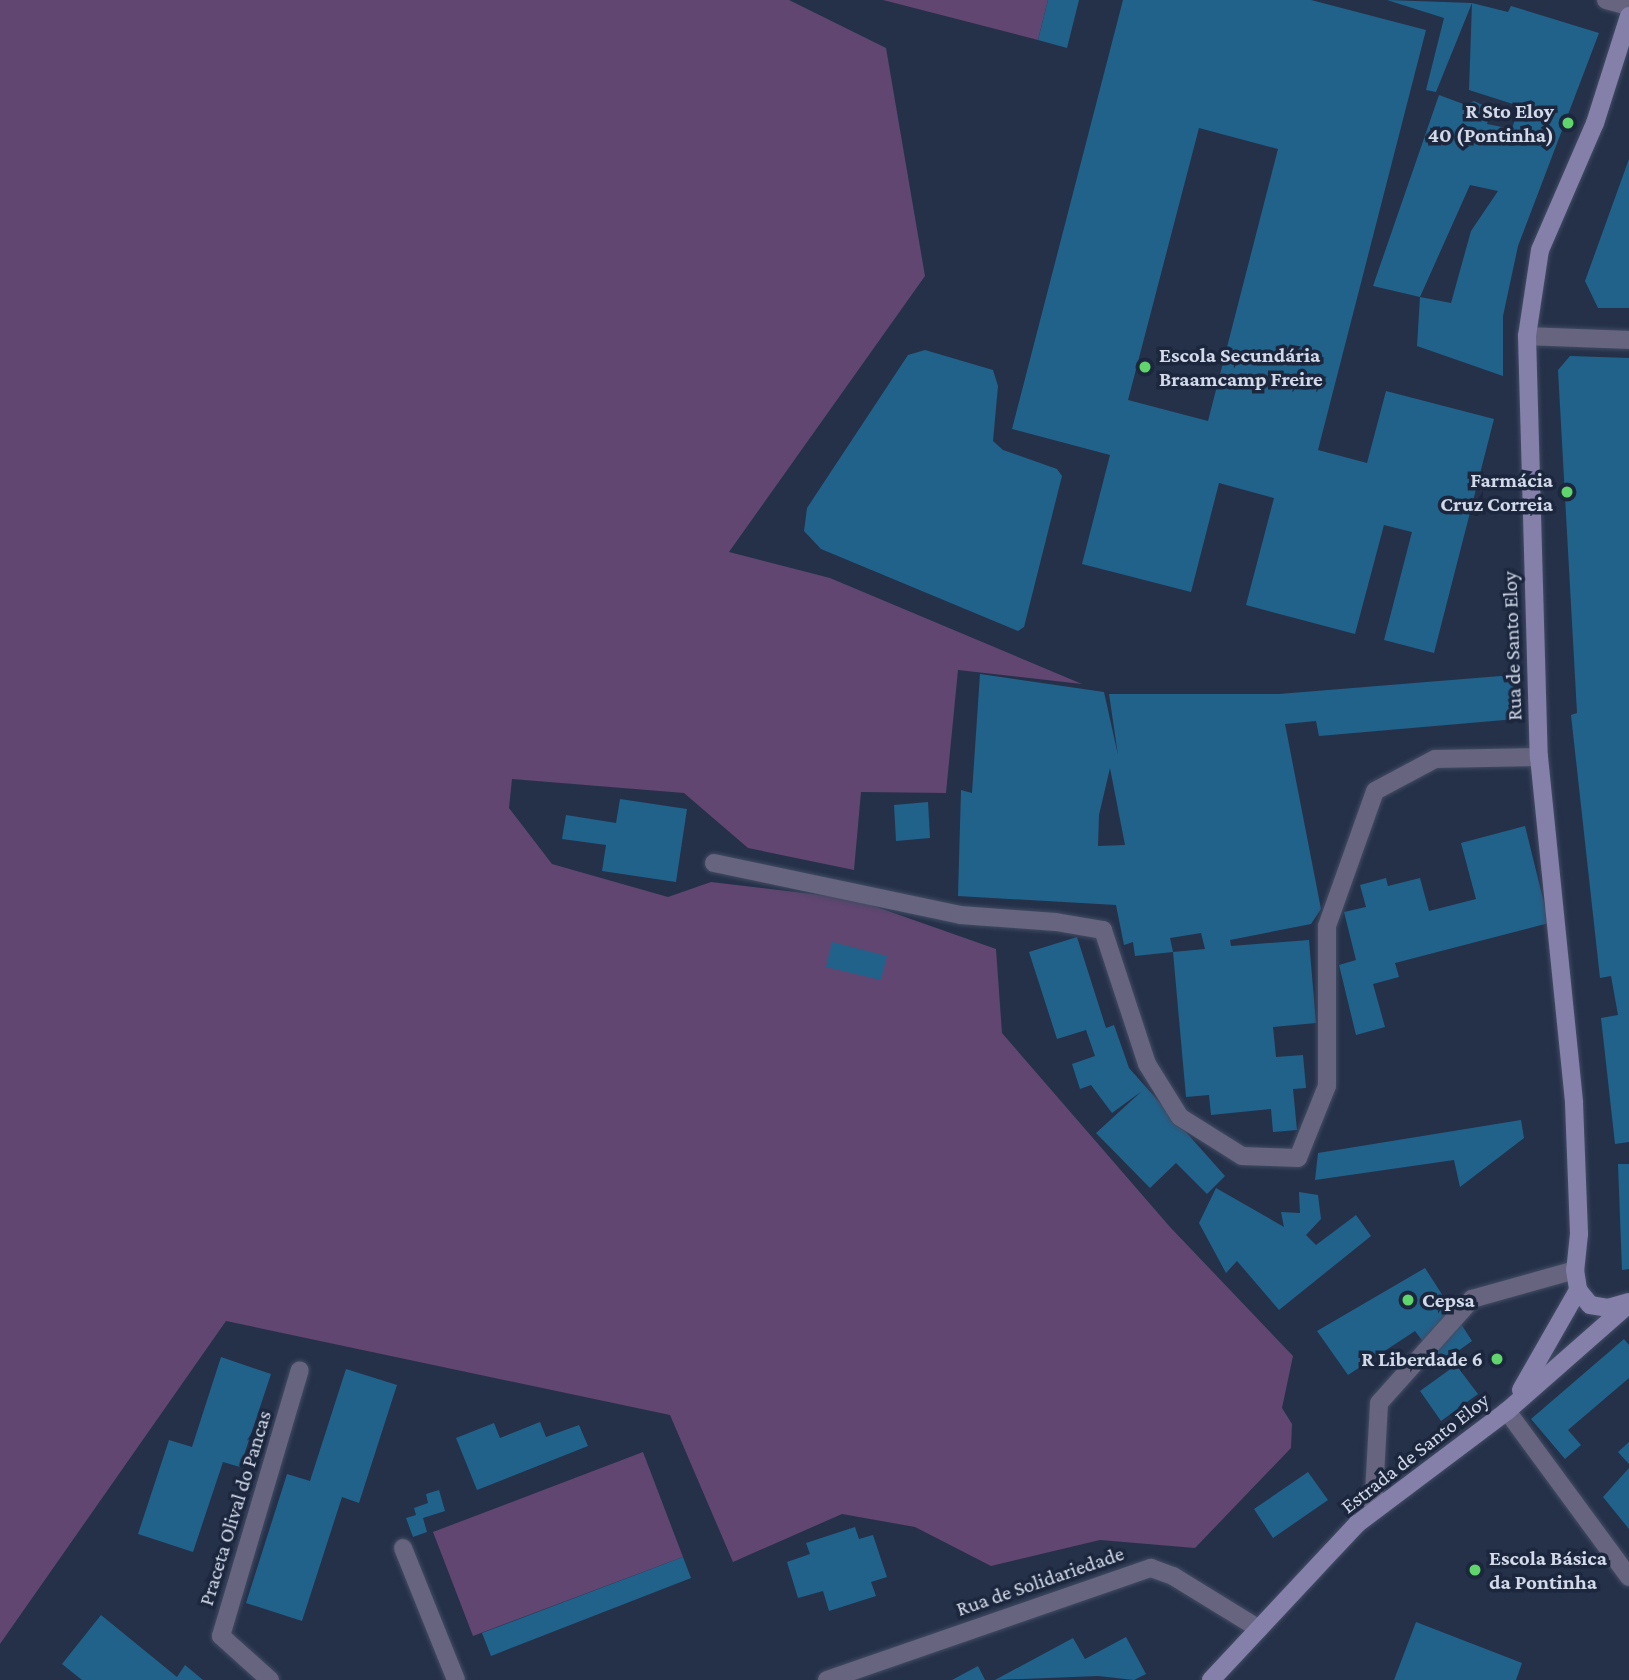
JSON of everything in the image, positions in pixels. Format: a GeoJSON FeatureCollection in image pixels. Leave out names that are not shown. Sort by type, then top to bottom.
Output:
{"type":"FeatureCollection","features":[{"type":"Feature","properties":{"kind":"main road","name":"Rua de Santo Eloy"},"geometry":{"type":"LineString","coordinates":[[1577,1290],[1574,1103],[1539,757],[1527,336],[1540,250],[1595,123],[1629,16]]}},
{"type":"Feature","properties":{"kind":"main road"},"geometry":{"type":"LineString","coordinates":[[1507,1411],[1577,1290],[1590,1305],[1628,1308]]}},
{"type":"Feature","properties":{"kind":"main road","name":"Estrada de Santo Eloy"},"geometry":{"type":"LineString","coordinates":[[1211,1680],[1373,1511],[1507,1411],[1628,1308]]}},
{"type":"Feature","properties":{"kind":"street"},"geometry":{"type":"LineString","coordinates":[[1606,0],[1629,6]]}},
{"type":"Feature","properties":{"kind":"street"},"geometry":{"type":"LineString","coordinates":[[1527,336],[1629,340]]}},
{"type":"Feature","properties":{"kind":"street"},"geometry":{"type":"LineString","coordinates":[[714,863],[960,915],[1056,922],[1103,930],[1147,1065],[1180,1116],[1242,1156],[1298,1158],[1327,1086],[1327,926],[1375,791],[1435,759],[1539,757]]}},
{"type":"Feature","properties":{"kind":"street"},"geometry":{"type":"LineString","coordinates":[[1373,1511],[1379,1402],[1472,1299],[1575,1269]]}},
{"type":"Feature","properties":{"kind":"street","name":"Praceta Olival do Pancas"},"geometry":{"type":"LineString","coordinates":[[270,1680],[221,1636],[300,1370]]}},
{"type":"Feature","properties":{"kind":"street"},"geometry":{"type":"LineString","coordinates":[[1507,1411],[1629,1577]]}},
{"type":"Feature","properties":{"kind":"street"},"geometry":{"type":"LineString","coordinates":[[403,1548],[456,1680]]}},
{"type":"Feature","properties":{"kind":"street","name":"Rua de Solidariedade"},"geometry":{"type":"LineString","coordinates":[[827,1680],[1151,1568],[1173,1576],[1259,1629]]}},
{"type":"Feature","properties":{"kind":"shaded area"},"geometry":{"type":"Polygon","coordinates":[[[0,0],[789,0],[886,48],[925,276],[729,552],[830,578],[1082,684],[958,670],[946,793],[861,792],[854,870],[748,848],[684,793],[512,779],[509,808],[552,864],[668,897],[711,882],[854,899],[996,949],[1002,1033],[1170,1227],[1293,1356],[1282,1408],[1292,1424],[1291,1448],[1195,1548],[1100,1540],[991,1566],[915,1527],[842,1514],[733,1562],[670,1415],[226,1321],[0,1644],[0,0]]]}},
{"type":"Feature","properties":{"kind":"shaded area"},"geometry":{"type":"Polygon","coordinates":[[[883,0],[1048,0],[1038,40],[883,0]]]}},
{"type":"Feature","properties":{"kind":"shaded area"},"geometry":{"type":"Polygon","coordinates":[[[643,1452],[683,1557],[473,1636],[433,1532],[643,1452]]]}},
{"type":"Feature","properties":{"kind":"building"},"geometry":{"type":"Polygon","coordinates":[[[1048,0],[1079,0],[1067,48],[1038,40],[1048,0]]]}},
{"type":"Feature","properties":{"kind":"building"},"geometry":{"type":"Polygon","coordinates":[[[1123,0],[1311,0],[1426,30],[1318,450],[1367,463],[1386,391],[1494,419],[1434,653],[1384,640],[1412,532],[1384,525],[1355,634],[1246,605],[1274,498],[1219,483],[1191,592],[1082,564],[1110,455],[1012,429],[1123,0]],[[1199,128],[1128,400],[1208,421],[1278,149],[1199,128]]]}},
{"type":"Feature","properties":{"kind":"building"},"geometry":{"type":"Polygon","coordinates":[[[1387,0],[1472,3],[1436,92],[1426,90],[1444,18],[1387,0]]]}},
{"type":"Feature","properties":{"kind":"building"},"geometry":{"type":"Polygon","coordinates":[[[1472,3],[1508,12],[1511,6],[1599,33],[1518,246],[1503,316],[1503,376],[1417,346],[1420,297],[1373,286],[1439,95],[1466,105],[1474,101],[1491,109],[1487,124],[1512,129],[1519,106],[1469,90],[1472,3]],[[1470,185],[1420,297],[1451,303],[1471,231],[1498,191],[1470,185]]]}},
{"type":"Feature","properties":{"kind":"building"},"geometry":{"type":"Polygon","coordinates":[[[1629,159],[1629,308],[1598,308],[1585,281],[1629,159]]]}},
{"type":"Feature","properties":{"kind":"building"},"geometry":{"type":"Polygon","coordinates":[[[925,350],[993,370],[998,386],[993,441],[1003,450],[1057,469],[1062,476],[1024,627],[1018,631],[821,549],[804,531],[807,508],[908,355],[925,350]]]}},
{"type":"Feature","properties":{"kind":"building"},"geometry":{"type":"Polygon","coordinates":[[[1570,356],[1629,358],[1629,1142],[1615,1144],[1601,1018],[1618,1015],[1611,976],[1600,978],[1571,715],[1577,713],[1558,370],[1570,356]]]}},
{"type":"Feature","properties":{"kind":"building"},"geometry":{"type":"Polygon","coordinates":[[[980,674],[1104,692],[1118,755],[1109,694],[1279,694],[1513,675],[1516,719],[1319,736],[1316,721],[1285,724],[1321,909],[1311,924],[1230,940],[1231,946],[1309,940],[1316,1023],[1273,1027],[1276,1057],[1303,1055],[1306,1088],[1293,1089],[1297,1130],[1273,1132],[1271,1109],[1211,1115],[1209,1095],[1186,1097],[1173,952],[1135,956],[1133,942],[1124,945],[1116,905],[958,896],[961,790],[972,793],[980,674]],[[1110,768],[1099,815],[1098,846],[1125,845],[1110,768]],[[1201,933],[1170,938],[1173,952],[1205,949],[1201,933]]]}},
{"type":"Feature","properties":{"kind":"building"},"geometry":{"type":"Polygon","coordinates":[[[620,799],[687,809],[676,882],[602,871],[606,845],[562,839],[566,815],[616,823],[620,799]]]}},
{"type":"Feature","properties":{"kind":"building"},"geometry":{"type":"Polygon","coordinates":[[[928,802],[930,838],[896,841],[894,805],[928,802]]]}},
{"type":"Feature","properties":{"kind":"building"},"geometry":{"type":"Polygon","coordinates":[[[1525,826],[1549,923],[1395,963],[1399,977],[1373,984],[1385,1027],[1356,1035],[1339,965],[1356,960],[1344,912],[1366,907],[1360,885],[1386,878],[1388,886],[1420,878],[1429,911],[1476,899],[1461,843],[1525,826]]]}},
{"type":"Feature","properties":{"kind":"building"},"geometry":{"type":"Polygon","coordinates":[[[1077,937],[1106,1028],[1114,1025],[1129,1068],[1225,1176],[1207,1194],[1176,1163],[1150,1188],[1096,1133],[1142,1091],[1112,1113],[1091,1085],[1080,1089],[1072,1064],[1095,1056],[1086,1030],[1057,1039],[1029,952],[1077,937]]]}},
{"type":"Feature","properties":{"kind":"building"},"geometry":{"type":"Polygon","coordinates":[[[832,942],[887,956],[881,980],[826,967],[832,942]]]}},
{"type":"Feature","properties":{"kind":"building"},"geometry":{"type":"Polygon","coordinates":[[[1521,1120],[1524,1138],[1460,1187],[1454,1160],[1315,1180],[1318,1153],[1521,1120]]]}},
{"type":"Feature","properties":{"kind":"building"},"geometry":{"type":"Polygon","coordinates":[[[1618,1164],[1629,1164],[1629,1269],[1622,1270],[1618,1164]]]}},
{"type":"Feature","properties":{"kind":"building"},"geometry":{"type":"Polygon","coordinates":[[[1216,1188],[1284,1227],[1281,1212],[1300,1213],[1299,1192],[1318,1195],[1321,1219],[1306,1235],[1316,1245],[1356,1215],[1371,1236],[1279,1310],[1237,1261],[1226,1273],[1199,1223],[1216,1188]]]}},
{"type":"Feature","properties":{"kind":"building","name":"Cepsa"},"geometry":{"type":"Polygon","coordinates":[[[1425,1268],[1472,1341],[1440,1364],[1415,1331],[1348,1375],[1317,1331],[1425,1268]]]}},
{"type":"Feature","properties":{"kind":"building"},"geometry":{"type":"Polygon","coordinates":[[[1624,1339],[1629,1345],[1629,1378],[1568,1430],[1581,1445],[1565,1459],[1531,1419],[1624,1339]]]}},
{"type":"Feature","properties":{"kind":"building"},"geometry":{"type":"Polygon","coordinates":[[[221,1357],[271,1374],[240,1467],[223,1462],[193,1552],[138,1534],[169,1440],[192,1447],[221,1357]]]}},
{"type":"Feature","properties":{"kind":"building"},"geometry":{"type":"Polygon","coordinates":[[[1456,1365],[1478,1394],[1441,1421],[1420,1391],[1456,1365]]]}},
{"type":"Feature","properties":{"kind":"building"},"geometry":{"type":"Polygon","coordinates":[[[346,1369],[397,1385],[359,1503],[342,1497],[302,1621],[246,1603],[287,1474],[310,1481],[346,1369]]]}},
{"type":"Feature","properties":{"kind":"building"},"geometry":{"type":"Polygon","coordinates":[[[540,1422],[546,1437],[579,1425],[588,1446],[477,1490],[456,1438],[494,1423],[500,1438],[540,1422]]]}},
{"type":"Feature","properties":{"kind":"building"},"geometry":{"type":"Polygon","coordinates":[[[1629,1442],[1629,1464],[1618,1452],[1629,1442]]]}},
{"type":"Feature","properties":{"kind":"building"},"geometry":{"type":"Polygon","coordinates":[[[1629,1468],[1629,1529],[1603,1497],[1629,1468]]]}},
{"type":"Feature","properties":{"kind":"building"},"geometry":{"type":"Polygon","coordinates":[[[1308,1472],[1328,1500],[1273,1538],[1254,1509],[1308,1472]]]}},
{"type":"Feature","properties":{"kind":"building"},"geometry":{"type":"Polygon","coordinates":[[[439,1490],[445,1511],[423,1518],[427,1532],[413,1537],[406,1518],[416,1515],[414,1508],[428,1503],[426,1494],[439,1490]]]}},
{"type":"Feature","properties":{"kind":"building"},"geometry":{"type":"Polygon","coordinates":[[[855,1527],[859,1539],[873,1535],[887,1577],[871,1582],[876,1596],[829,1611],[823,1591],[798,1598],[787,1562],[810,1554],[806,1543],[855,1527]]]}},
{"type":"Feature","properties":{"kind":"building"},"geometry":{"type":"Polygon","coordinates":[[[683,1557],[691,1578],[491,1656],[482,1633],[683,1557]]]}},
{"type":"Feature","properties":{"kind":"building"},"geometry":{"type":"Polygon","coordinates":[[[101,1615],[177,1677],[185,1665],[203,1680],[82,1680],[62,1664],[101,1615]]]}},
{"type":"Feature","properties":{"kind":"building"},"geometry":{"type":"Polygon","coordinates":[[[1416,1622],[1522,1663],[1516,1680],[1394,1680],[1416,1622]]]}},
{"type":"Feature","properties":{"kind":"building"},"geometry":{"type":"Polygon","coordinates":[[[1126,1637],[1146,1674],[1134,1680],[1098,1676],[995,1680],[1073,1638],[1085,1659],[1126,1637]]]}},
{"type":"Feature","properties":{"kind":"building"},"geometry":{"type":"Polygon","coordinates":[[[978,1666],[985,1680],[952,1680],[978,1666]]]}},
{"type":"Feature","properties":{"kind":"place","name":"R Sto Eloy 40 (Pontinha)"},"geometry":{"type":"Point","coordinates":[1568,123]}},
{"type":"Feature","properties":{"kind":"place","name":"Escola Secundária Braamcamp Freire"},"geometry":{"type":"Point","coordinates":[1145,367]}},
{"type":"Feature","properties":{"kind":"place","name":"Farmácia Cruz Correia"},"geometry":{"type":"Point","coordinates":[1567,492]}},
{"type":"Feature","properties":{"kind":"place","name":"Cepsa"},"geometry":{"type":"Point","coordinates":[1408,1300]}},
{"type":"Feature","properties":{"kind":"place","name":"R Liberdade 6"},"geometry":{"type":"Point","coordinates":[1497,1359]}},
{"type":"Feature","properties":{"kind":"place","name":"Escola Básica da Pontinha"},"geometry":{"type":"Point","coordinates":[1475,1570]}}]}
